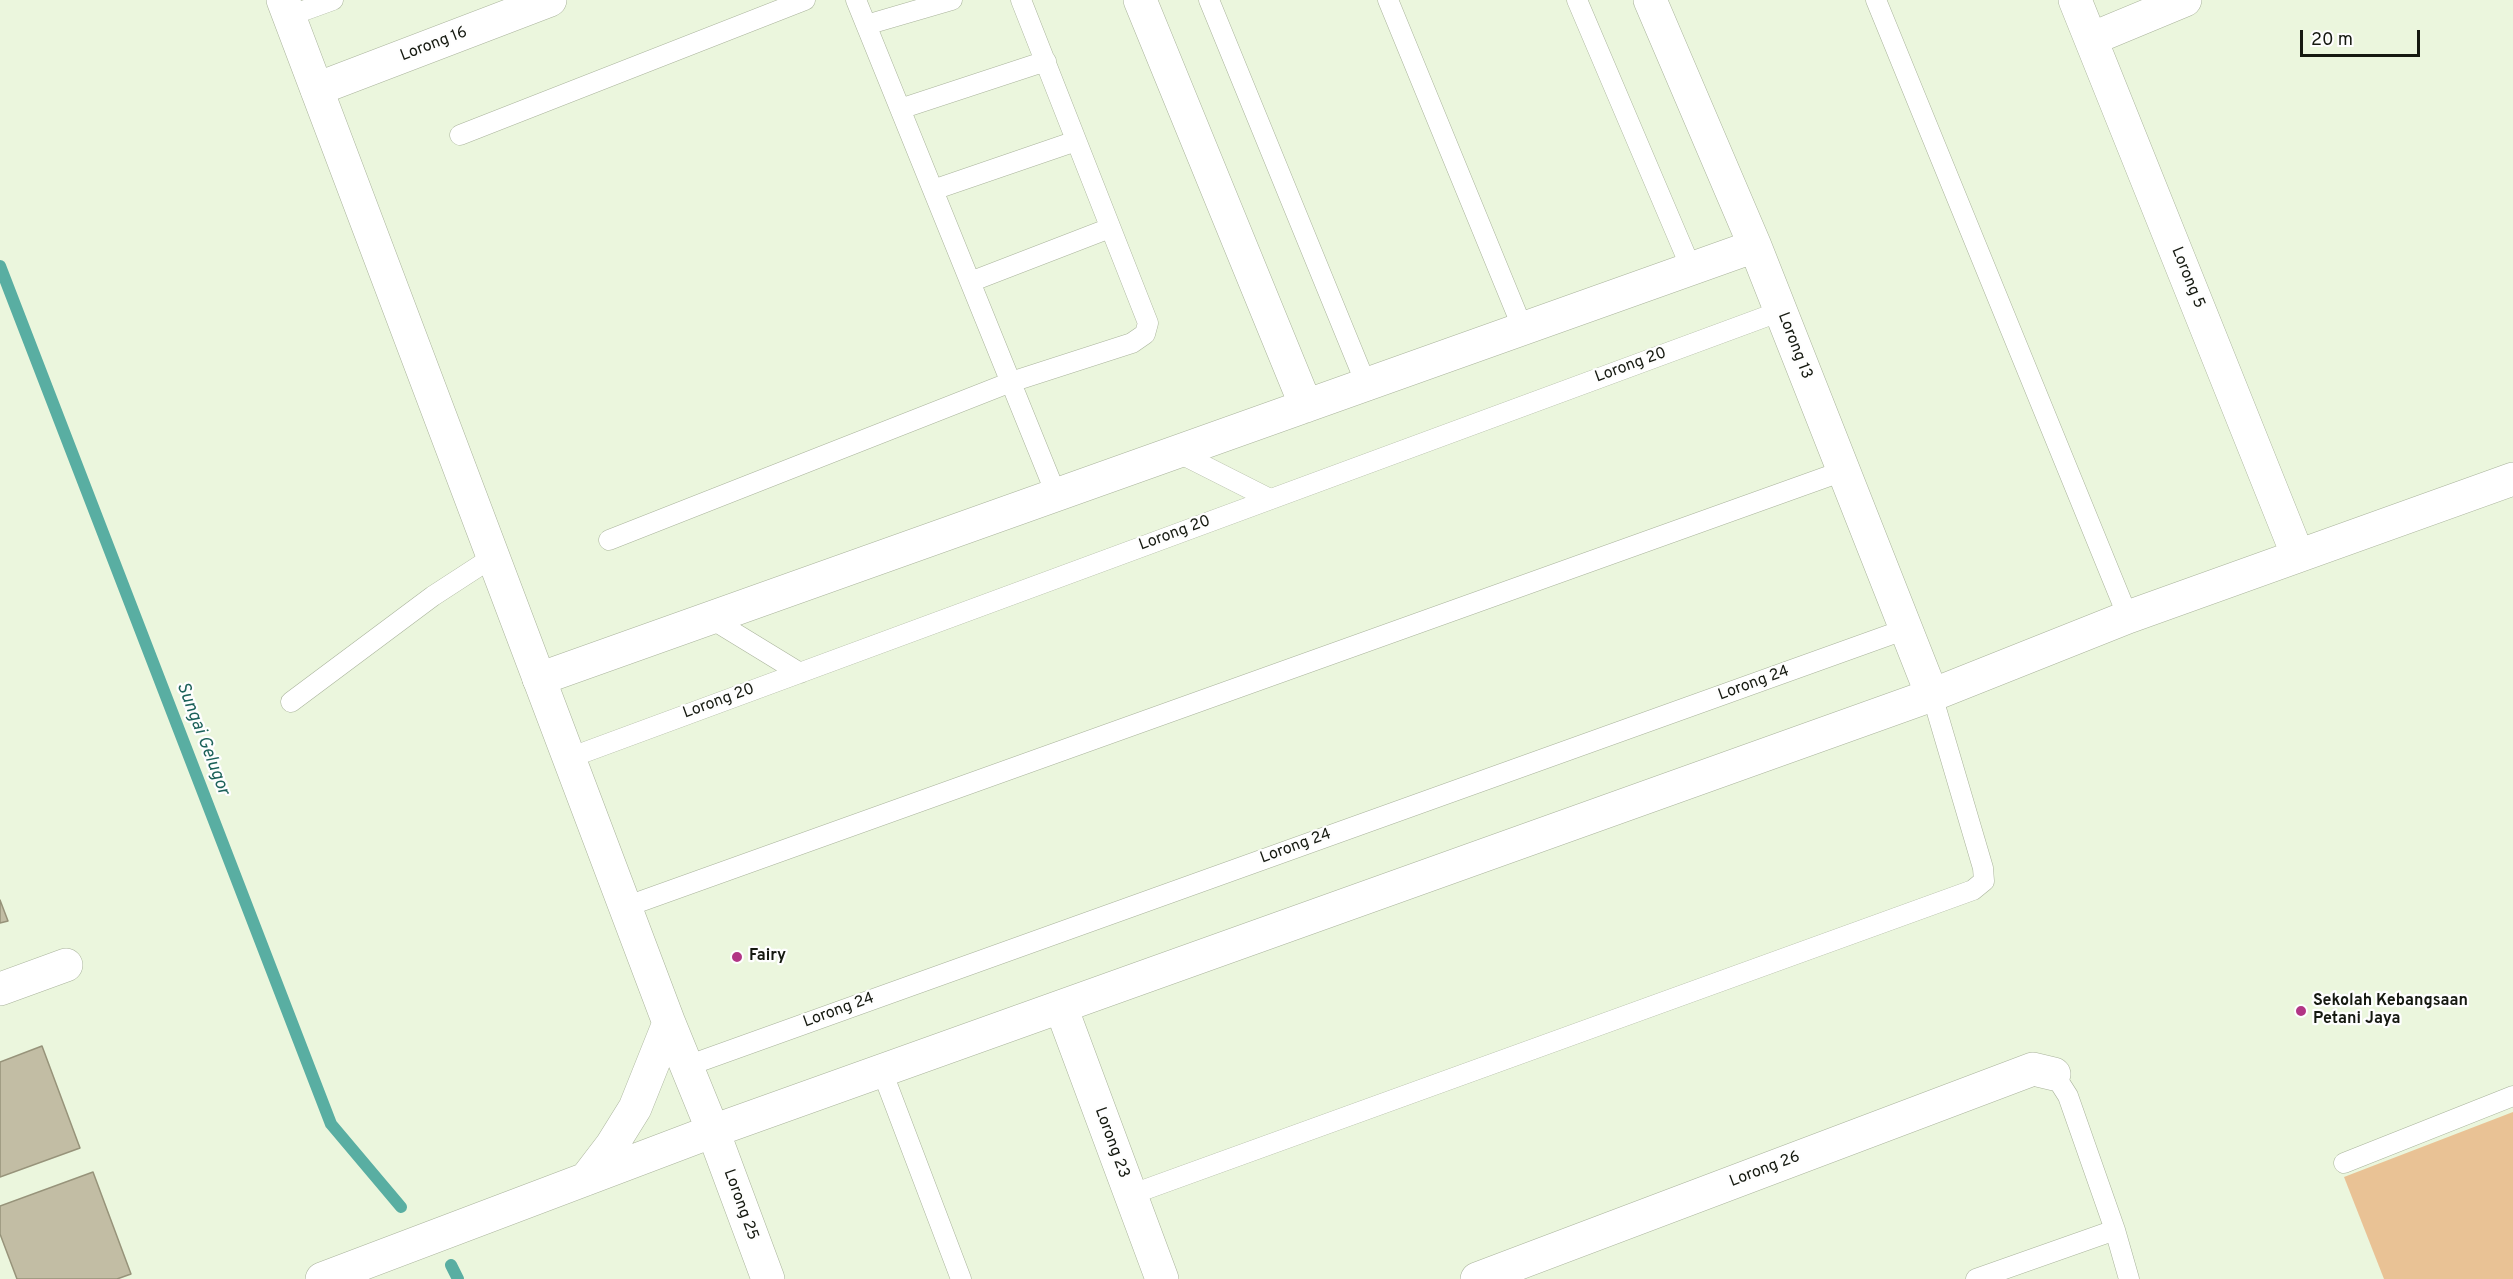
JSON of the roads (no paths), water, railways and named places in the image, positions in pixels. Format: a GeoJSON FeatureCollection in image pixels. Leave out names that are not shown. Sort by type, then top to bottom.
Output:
{"type":"FeatureCollection","features":[{"type":"Feature","properties":{"kind":"street","name":"Lorong 16"},"geometry":{"type":"LineString","coordinates":[[317,89],[550,0]]}},
{"type":"Feature","properties":{"kind":"street"},"geometry":{"type":"LineString","coordinates":[[1140,0],[1305,406]]}},
{"type":"Feature","properties":{"kind":"street","name":"Lorong 13"},"geometry":{"type":"LineString","coordinates":[[1650,0],[1755,246],[1932,695]]}},
{"type":"Feature","properties":{"kind":"street","name":"Lorong 5"},"geometry":{"type":"LineString","coordinates":[[2075,0],[2298,555]]}},
{"type":"Feature","properties":{"kind":"street"},"geometry":{"type":"LineString","coordinates":[[2091,39],[2185,0]]}},
{"type":"Feature","properties":{"kind":"street","name":"Lorong 25"},"geometry":{"type":"LineString","coordinates":[[286,8],[625,907],[768,1279]]}},
{"type":"Feature","properties":{"kind":"street"},"geometry":{"type":"LineString","coordinates":[[539,679],[1755,246]]}},
{"type":"Feature","properties":{"kind":"street"},"geometry":{"type":"LineString","coordinates":[[322,1279],[713,1131],[1932,695],[2128,617],[2513,479]]}},
{"type":"Feature","properties":{"kind":"street"},"geometry":{"type":"LineString","coordinates":[[0,989],[66,964]]}},
{"type":"Feature","properties":{"kind":"street","name":"Lorong 23"},"geometry":{"type":"LineString","coordinates":[[1061,1007],[1162,1279]]}},
{"type":"Feature","properties":{"kind":"street"},"geometry":{"type":"LineString","coordinates":[[586,1179],[612,1145],[634,1107],[669,1023]]}},
{"type":"Feature","properties":{"kind":"street","name":"Lorong 26"},"geometry":{"type":"LineString","coordinates":[[1477,1279],[2033,1069],[2054,1074]]}},
{"type":"Feature","properties":{"kind":"lane"},"geometry":{"type":"LineString","coordinates":[[286,8],[333,0]]}},
{"type":"Feature","properties":{"kind":"lane"},"geometry":{"type":"LineString","coordinates":[[460,135],[805,0]]}},
{"type":"Feature","properties":{"kind":"lane"},"geometry":{"type":"LineString","coordinates":[[856,0],[1056,494]]}},
{"type":"Feature","properties":{"kind":"lane"},"geometry":{"type":"LineString","coordinates":[[866,26],[952,0]]}},
{"type":"Feature","properties":{"kind":"lane"},"geometry":{"type":"LineString","coordinates":[[609,540],[1011,382],[1132,343],[1145,334],[1148,323],[1021,0]]}},
{"type":"Feature","properties":{"kind":"lane"},"geometry":{"type":"LineString","coordinates":[[1209,0],[1366,384]]}},
{"type":"Feature","properties":{"kind":"lane"},"geometry":{"type":"LineString","coordinates":[[1388,0],[1523,329]]}},
{"type":"Feature","properties":{"kind":"lane"},"geometry":{"type":"LineString","coordinates":[[1577,0],[1691,268]]}},
{"type":"Feature","properties":{"kind":"lane"},"geometry":{"type":"LineString","coordinates":[[1876,0],[2128,617]]}},
{"type":"Feature","properties":{"kind":"lane"},"geometry":{"type":"LineString","coordinates":[[900,109],[1046,61]]}},
{"type":"Feature","properties":{"kind":"lane"},"geometry":{"type":"LineString","coordinates":[[933,190],[1076,141]]}},
{"type":"Feature","properties":{"kind":"lane"},"geometry":{"type":"LineString","coordinates":[[970,282],[1110,228]]}},
{"type":"Feature","properties":{"kind":"lane","name":"Lorong 20"},"geometry":{"type":"LineString","coordinates":[[569,758],[1781,311]]}},
{"type":"Feature","properties":{"kind":"lane"},"geometry":{"type":"LineString","coordinates":[[1177,452],[1270,499]]}},
{"type":"Feature","properties":{"kind":"lane"},"geometry":{"type":"LineString","coordinates":[[625,907],[1843,471]]}},
{"type":"Feature","properties":{"kind":"lane"},"geometry":{"type":"LineString","coordinates":[[291,702],[433,596],[493,557]]}},
{"type":"Feature","properties":{"kind":"lane"},"geometry":{"type":"LineString","coordinates":[[710,618],[800,673]]}},
{"type":"Feature","properties":{"kind":"lane","name":"Lorong 24"},"geometry":{"type":"LineString","coordinates":[[687,1066],[1906,629]]}},
{"type":"Feature","properties":{"kind":"lane"},"geometry":{"type":"LineString","coordinates":[[1130,1195],[1973,890],[1984,881],[1983,868],[1932,695]]}},
{"type":"Feature","properties":{"kind":"lane"},"geometry":{"type":"LineString","coordinates":[[882,1071],[961,1279]]}},
{"type":"Feature","properties":{"kind":"lane"},"geometry":{"type":"LineString","coordinates":[[2054,1074],[2068,1096],[2115,1230],[2129,1279]]}},
{"type":"Feature","properties":{"kind":"lane"},"geometry":{"type":"LineString","coordinates":[[2344,1163],[2513,1096]]}},
{"type":"Feature","properties":{"kind":"lane"},"geometry":{"type":"LineString","coordinates":[[1976,1279],[2115,1230]]}},
{"type":"Feature","properties":{"kind":"waterway","name":"Sungai Gelugor"},"geometry":{"type":"LineString","coordinates":[[0,266],[331,1124],[401,1207]]}},
{"type":"Feature","properties":{"kind":"waterway","name":"Sungai Gelugor"},"geometry":{"type":"LineString","coordinates":[[451,1265],[458,1279]]}},
{"type":"Feature","properties":{"kind":"place","name":"Fairy"},"geometry":{"type":"Point","coordinates":[737,957]}},
{"type":"Feature","properties":{"kind":"place","name":"Sekolah Kebangsaan Petani Jaya"},"geometry":{"type":"Point","coordinates":[2301,1011]}}]}
